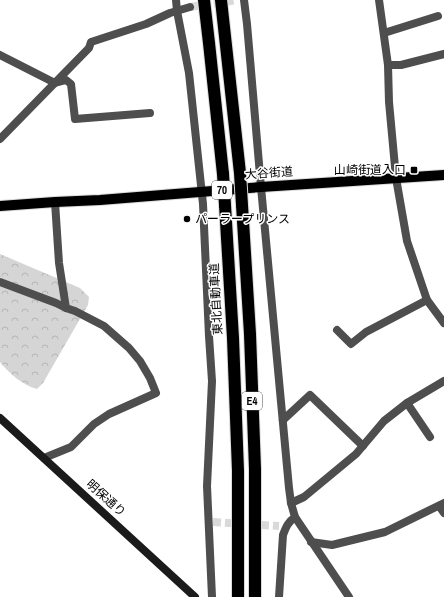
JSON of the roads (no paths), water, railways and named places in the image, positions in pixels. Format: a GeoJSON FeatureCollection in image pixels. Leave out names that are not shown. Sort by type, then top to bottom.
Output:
{"type":"FeatureCollection","features":[{"type":"Feature","properties":{"kind":"highway","name":"東北自動車道"},"geometry":{"type":"LineString","coordinates":[[204,0],[225,205],[233,338],[238,471],[238,597]]}},
{"type":"Feature","properties":{"kind":"highway","name":"E4"},"geometry":{"type":"LineString","coordinates":[[221,0],[240,173],[250,334],[255,469],[255,597]]}},
{"type":"Feature","properties":{"kind":"main road","name":"大谷街道"},"geometry":{"type":"LineString","coordinates":[[0,206],[108,200],[261,187],[444,175]]}},
{"type":"Feature","properties":{"kind":"street"},"geometry":{"type":"LineString","coordinates":[[176,0],[189,73],[204,212],[212,381],[208,486],[211,522],[212,597]]}},
{"type":"Feature","properties":{"kind":"street"},"geometry":{"type":"LineString","coordinates":[[244,0],[291,503],[294,517],[349,597]]}},
{"type":"Feature","properties":{"kind":"street"},"geometry":{"type":"LineString","coordinates":[[379,0],[388,65],[389,102],[396,178],[407,241],[427,300],[444,323]]}},
{"type":"Feature","properties":{"kind":"street"},"geometry":{"type":"LineString","coordinates":[[0,139],[89,48],[91,42],[146,24],[170,13],[190,7]]}},
{"type":"Feature","properties":{"kind":"street"},"geometry":{"type":"LineString","coordinates":[[384,33],[438,16]]}},
{"type":"Feature","properties":{"kind":"street"},"geometry":{"type":"LineString","coordinates":[[388,65],[401,65],[444,54]]}},
{"type":"Feature","properties":{"kind":"street"},"geometry":{"type":"LineString","coordinates":[[0,55],[55,83],[66,80],[71,84],[75,119],[150,113]]}},
{"type":"Feature","properties":{"kind":"street"},"geometry":{"type":"LineString","coordinates":[[55,202],[59,263],[66,308]]}},
{"type":"Feature","properties":{"kind":"street"},"geometry":{"type":"LineString","coordinates":[[0,282],[75,311],[104,326],[129,348],[140,361],[150,378],[156,393],[109,414],[94,424],[71,447],[44,458]]}},
{"type":"Feature","properties":{"kind":"street"},"geometry":{"type":"LineString","coordinates":[[337,330],[351,344],[366,332],[427,300]]}},
{"type":"Feature","properties":{"kind":"street"},"geometry":{"type":"LineString","coordinates":[[291,503],[304,496],[356,454],[384,421],[407,404],[444,381]]}},
{"type":"Feature","properties":{"kind":"street"},"geometry":{"type":"LineString","coordinates":[[283,420],[310,396],[363,446]]}},
{"type":"Feature","properties":{"kind":"street"},"geometry":{"type":"LineString","coordinates":[[407,404],[430,437]]}},
{"type":"Feature","properties":{"kind":"street","name":"明保通り"},"geometry":{"type":"LineString","coordinates":[[0,418],[195,597]]}},
{"type":"Feature","properties":{"kind":"street"},"geometry":{"type":"LineString","coordinates":[[311,542],[332,545],[385,532],[442,504],[444,513]]}},
{"type":"Feature","properties":{"kind":"street"},"geometry":{"type":"LineString","coordinates":[[279,597],[284,535],[282,526],[294,517]]}},
{"type":"Feature","properties":{"kind":"tunnel"},"geometry":{"type":"LineString","coordinates":[[190,7],[237,0]]}},
{"type":"Feature","properties":{"kind":"tunnel"},"geometry":{"type":"LineString","coordinates":[[213,522],[279,526]]}},
{"type":"Feature","properties":{"kind":"place","name":"山崎街道入口"},"geometry":{"type":"Point","coordinates":[414,170]}},
{"type":"Feature","properties":{"kind":"place","name":"パーラープリンス"},"geometry":{"type":"Point","coordinates":[187,219]}}]}
